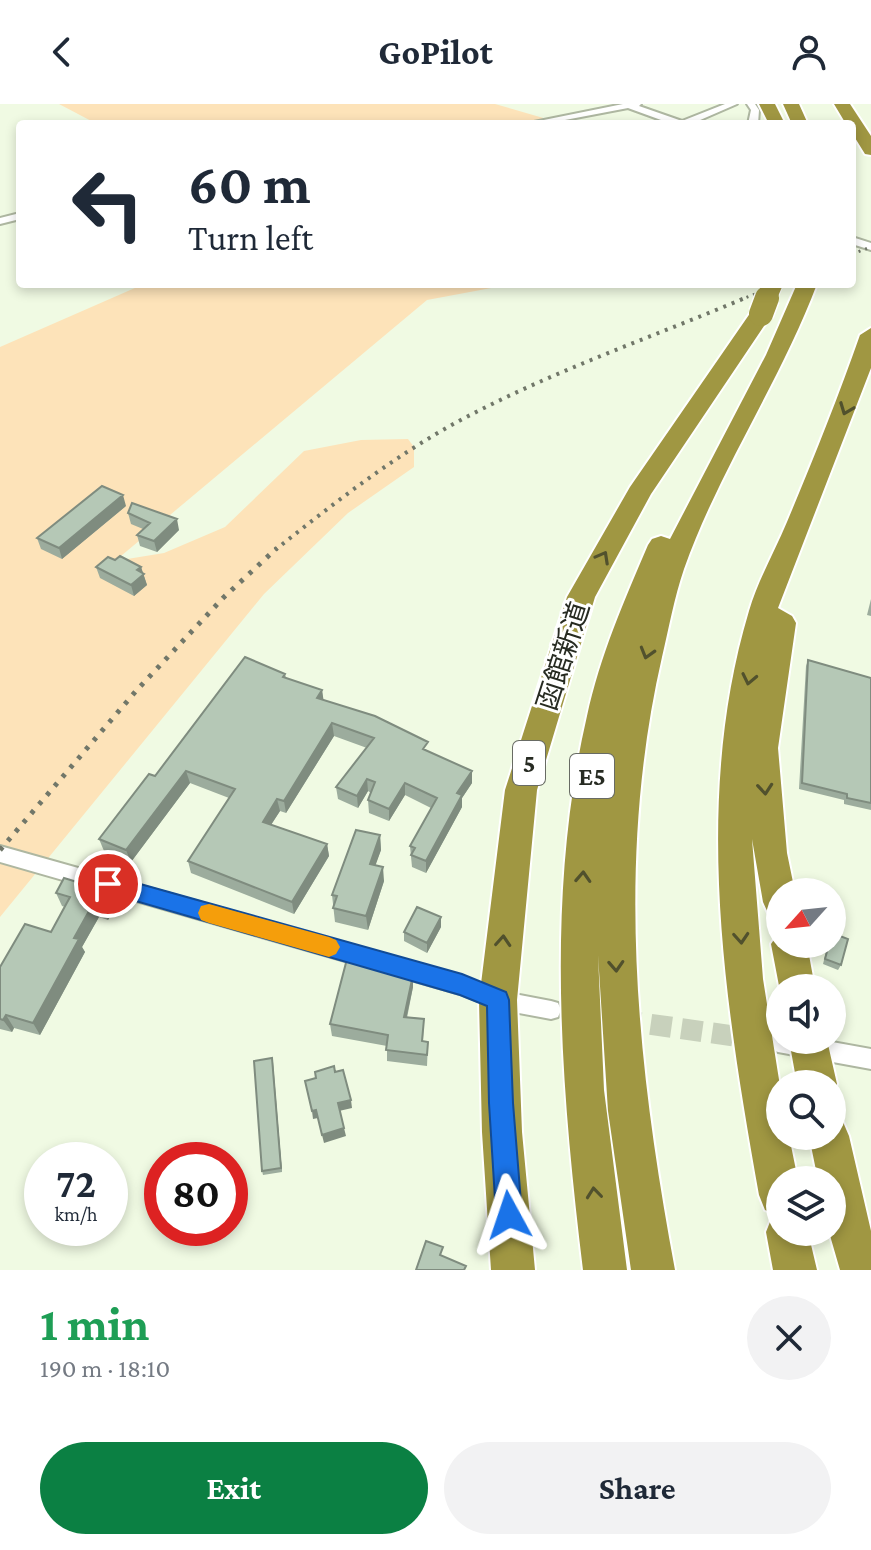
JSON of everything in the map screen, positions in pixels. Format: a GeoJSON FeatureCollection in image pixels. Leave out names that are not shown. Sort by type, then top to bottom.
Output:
{"type":"FeatureCollection","features":[{"type":"Feature","properties":{"kind":"highway"},"geometry":{"type":"LineString","coordinates":[[856,126],[871,150]]}},
{"type":"Feature","properties":{"kind":"highway","name":"函館新道"},"geometry":{"type":"LineString","coordinates":[[653,1270],[638,1194],[622,1067],[615,952],[617,845],[626,755],[638,683],[672,566],[711,481],[776,320],[773,288]]}},
{"type":"Feature","properties":{"kind":"highway","name":"函館新道"},"geometry":{"type":"LineString","coordinates":[[513,1270],[501,1103],[498,1000],[521,790],[581,597],[639,493],[804,288]]}},
{"type":"Feature","properties":{"kind":"highway","name":"函館新道"},"geometry":{"type":"LineString","coordinates":[[605,1270],[594,1196],[582,1064],[579,948],[584,846],[595,752],[613,677],[653,561],[776,320]]}},
{"type":"Feature","properties":{"kind":"highway"},"geometry":{"type":"LineString","coordinates":[[774,1166],[755,1069],[740,939],[736,801],[746,691],[763,612],[848,406],[871,335]]}},
{"type":"Feature","properties":{"kind":"highway"},"geometry":{"type":"LineString","coordinates":[[763,612],[782,623],[762,748],[770,853],[775,878]]}},
{"type":"Feature","properties":{"kind":"highway"},"geometry":{"type":"LineString","coordinates":[[832,1150],[848,1226],[862,1270]]}},
{"type":"Feature","properties":{"kind":"highway"},"geometry":{"type":"LineString","coordinates":[[790,1246],[795,1270]]}},
{"type":"Feature","properties":{"kind":"street"},"geometry":{"type":"LineString","coordinates":[[692,120],[733,104]]}},
{"type":"Feature","properties":{"kind":"street"},"geometry":{"type":"LineString","coordinates":[[551,120],[633,105],[672,120]]}},
{"type":"Feature","properties":{"kind":"street"},"geometry":{"type":"LineString","coordinates":[[8,856],[462,985],[498,1000],[551,1010]]}},
{"type":"Feature","properties":{"kind":"street"},"geometry":{"type":"LineString","coordinates":[[803,1054],[871,1059]]}},
{"type":"Feature","properties":{"kind":"shaded area"},"geometry":{"type":"Polygon","coordinates":[[[59,104],[495,104],[550,120],[89,120],[59,104]]]}},
{"type":"Feature","properties":{"kind":"shaded area"},"geometry":{"type":"Polygon","coordinates":[[[135,288],[492,288],[427,300],[115,561],[164,553],[225,527],[304,451],[361,440],[408,439],[414,447],[414,467],[348,513],[264,594],[0,917],[0,347],[135,288]]]}},
{"type":"Feature","properties":{"kind":"building"},"geometry":{"type":"Polygon","coordinates":[[[102,486],[123,495],[59,548],[37,538],[102,486]]]}},
{"type":"Feature","properties":{"kind":"building"},"geometry":{"type":"Polygon","coordinates":[[[132,503],[177,519],[154,541],[137,535],[150,523],[128,513],[132,503]]]}},
{"type":"Feature","properties":{"kind":"building"},"geometry":{"type":"Polygon","coordinates":[[[120,556],[141,567],[137,570],[144,574],[131,585],[96,567],[108,557],[115,560],[120,556]]]}},
{"type":"Feature","properties":{"kind":"building"},"geometry":{"type":"Polygon","coordinates":[[[245,657],[285,674],[283,677],[322,690],[317,698],[375,716],[428,742],[423,749],[472,771],[457,793],[462,795],[426,861],[411,855],[415,848],[410,846],[437,798],[405,783],[389,809],[368,800],[375,782],[367,779],[357,796],[336,787],[374,738],[332,723],[284,801],[277,799],[263,822],[327,844],[292,902],[188,861],[235,789],[186,771],[126,850],[99,839],[149,774],[155,776],[245,657]]]}},
{"type":"Feature","properties":{"kind":"building"},"geometry":{"type":"Polygon","coordinates":[[[808,660],[871,678],[871,803],[802,783],[808,660]]]}},
{"type":"Feature","properties":{"kind":"building"},"geometry":{"type":"Polygon","coordinates":[[[356,830],[380,835],[370,864],[383,867],[366,916],[333,908],[337,896],[332,895],[356,830]]]}},
{"type":"Feature","properties":{"kind":"building"},"geometry":{"type":"Polygon","coordinates":[[[64,878],[110,892],[102,906],[93,904],[74,938],[79,939],[33,1023],[6,1015],[3,1020],[0,1019],[0,967],[25,924],[51,932],[70,897],[56,893],[64,878]]]}},
{"type":"Feature","properties":{"kind":"building"},"geometry":{"type":"Polygon","coordinates":[[[417,907],[441,917],[427,943],[404,932],[417,907]]]}},
{"type":"Feature","properties":{"kind":"building"},"geometry":{"type":"Polygon","coordinates":[[[825,958],[843,958],[841,965],[825,958]]]}},
{"type":"Feature","properties":{"kind":"building"},"geometry":{"type":"Polygon","coordinates":[[[347,959],[372,963],[370,968],[413,975],[404,1017],[424,1019],[422,1041],[428,1042],[427,1055],[386,1050],[388,1035],[330,1024],[347,959]]]}},
{"type":"Feature","properties":{"kind":"building"},"geometry":{"type":"Polygon","coordinates":[[[272,1058],[281,1168],[262,1171],[254,1061],[272,1058]]]}},
{"type":"Feature","properties":{"kind":"building"},"geometry":{"type":"Polygon","coordinates":[[[334,1066],[335,1072],[343,1070],[351,1100],[338,1103],[344,1128],[322,1135],[305,1081],[316,1078],[315,1072],[334,1066]]]}},
{"type":"Feature","properties":{"kind":"building"},"geometry":{"type":"Polygon","coordinates":[[[426,1241],[443,1247],[440,1255],[466,1266],[464,1270],[416,1270],[426,1241]]]}},
{"type":"Feature","properties":{"kind":"tunnel"},"geometry":{"type":"LineString","coordinates":[[620,1020],[755,1039]]}},
{"type":"Feature","properties":{"kind":"railway"},"geometry":{"type":"LineString","coordinates":[[856,253],[871,247]]}},
{"type":"Feature","properties":{"kind":"railway"},"geometry":{"type":"LineString","coordinates":[[745,298],[770,288]]}},
{"type":"Feature","properties":{"kind":"railway"},"geometry":{"type":"LineString","coordinates":[[275,550],[388,465],[459,421],[564,371],[745,298]]}},
{"type":"Feature","properties":{"kind":"railway"},"geometry":{"type":"LineString","coordinates":[[740,300],[745,298]]}},
{"type":"Feature","properties":{"kind":"railway"},"geometry":{"type":"LineString","coordinates":[[0,850],[136,691],[223,598],[277,548]]}},
{"type":"Feature","properties":{"kind":"slow traffic"},"geometry":{"type":"LineString","coordinates":[[209,913],[329,947]]}},
{"type":"Feature","properties":{"kind":"route"},"geometry":{"type":"LineString","coordinates":[[108,884],[462,985],[498,1000],[509,1215]]}}]}
